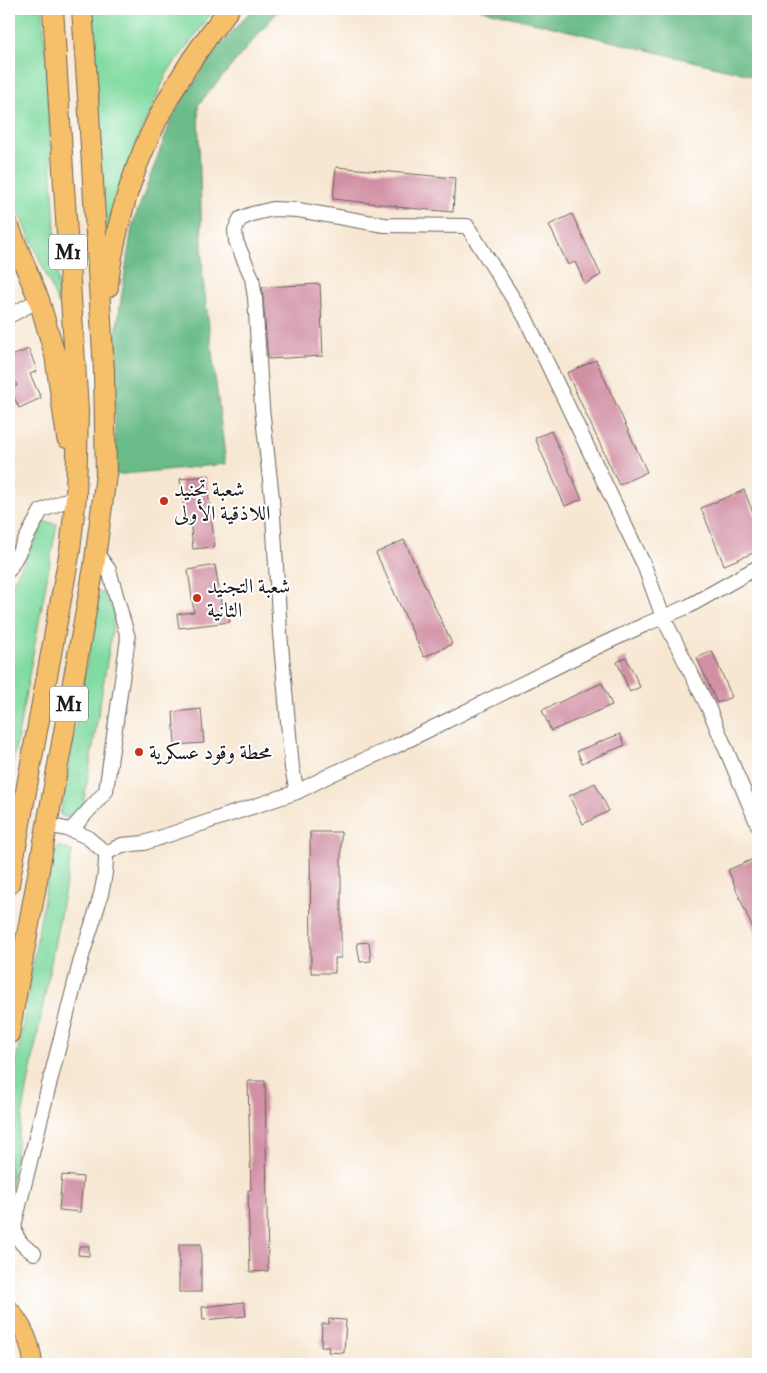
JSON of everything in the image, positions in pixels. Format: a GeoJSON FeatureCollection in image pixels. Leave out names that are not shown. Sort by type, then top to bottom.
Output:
{"type":"FeatureCollection","features":[{"type":"Feature","properties":{"kind":"highway","name":"M1"},"geometry":{"type":"LineString","coordinates":[[9,884],[12,849],[70,550],[76,496],[78,411],[52,9]]}},
{"type":"Feature","properties":{"kind":"highway","name":"M1"},"geometry":{"type":"LineString","coordinates":[[9,1034],[96,552],[106,475],[104,372],[82,9]]}},
{"type":"Feature","properties":{"kind":"highway"},"geometry":{"type":"LineString","coordinates":[[104,372],[109,278],[121,216],[139,156],[157,117],[185,69],[209,34],[230,9]]}},
{"type":"Feature","properties":{"kind":"highway"},"geometry":{"type":"LineString","coordinates":[[9,227],[39,300],[56,355],[76,496]]}},
{"type":"Feature","properties":{"kind":"main road"},"geometry":{"type":"LineString","coordinates":[[9,1309],[18,1319],[31,1348],[34,1364]]}},
{"type":"Feature","properties":{"kind":"street"},"geometry":{"type":"LineString","coordinates":[[297,792],[292,768],[280,633],[272,498],[262,408],[255,298],[252,278],[236,241],[235,230],[240,219],[272,209],[298,210],[384,225],[468,226],[525,316],[644,565],[662,617],[709,709],[758,825]]}},
{"type":"Feature","properties":{"kind":"street"},"geometry":{"type":"LineString","coordinates":[[9,316],[39,300]]}},
{"type":"Feature","properties":{"kind":"street"},"geometry":{"type":"LineString","coordinates":[[9,570],[41,511],[76,496]]}},
{"type":"Feature","properties":{"kind":"street"},"geometry":{"type":"LineString","coordinates":[[71,830],[106,791],[128,638],[109,570],[96,552]]}},
{"type":"Feature","properties":{"kind":"street"},"geometry":{"type":"LineString","coordinates":[[106,853],[122,846],[144,842],[297,792],[332,774],[396,746],[580,655],[689,606],[758,567]]}},
{"type":"Feature","properties":{"kind":"street"},"geometry":{"type":"LineString","coordinates":[[34,1253],[25,1247],[18,1238],[14,1229],[15,1222],[81,961],[104,883],[106,866],[106,853],[87,837],[71,830],[47,825]]}},
{"type":"Feature","properties":{"kind":"green space"},"geometry":{"type":"Polygon","coordinates":[[[9,9],[43,9],[59,305],[9,189],[9,9]]]}},
{"type":"Feature","properties":{"kind":"green space"},"geometry":{"type":"Polygon","coordinates":[[[93,9],[215,9],[167,73],[137,141],[112,206],[103,252],[93,9]]]}},
{"type":"Feature","properties":{"kind":"green space"},"geometry":{"type":"Polygon","coordinates":[[[253,9],[280,9],[198,105],[203,279],[226,464],[115,475],[115,340],[132,226],[173,115],[212,54],[253,9]]]}},
{"type":"Feature","properties":{"kind":"green space"},"geometry":{"type":"Polygon","coordinates":[[[479,9],[758,9],[758,77],[479,9]]]}},
{"type":"Feature","properties":{"kind":"green space"},"geometry":{"type":"Polygon","coordinates":[[[44,522],[57,524],[9,784],[9,589],[44,522]]]}},
{"type":"Feature","properties":{"kind":"green space"},"geometry":{"type":"Polygon","coordinates":[[[99,592],[104,594],[115,613],[83,806],[68,818],[60,815],[99,592]]]}},
{"type":"Feature","properties":{"kind":"green space"},"geometry":{"type":"Polygon","coordinates":[[[58,846],[72,851],[18,1138],[9,1200],[9,1104],[52,851],[58,846]]]}},
{"type":"Feature","properties":{"kind":"building"},"geometry":{"type":"Polygon","coordinates":[[[336,167],[455,178],[453,212],[333,199],[336,167]]]}},
{"type":"Feature","properties":{"kind":"building"},"geometry":{"type":"Polygon","coordinates":[[[572,214],[601,275],[585,284],[575,262],[568,265],[549,225],[572,214]]]}},
{"type":"Feature","properties":{"kind":"building"},"geometry":{"type":"Polygon","coordinates":[[[320,284],[323,356],[268,359],[262,287],[320,284]]]}},
{"type":"Feature","properties":{"kind":"building"},"geometry":{"type":"Polygon","coordinates":[[[29,349],[37,371],[30,374],[41,398],[19,408],[10,389],[17,386],[9,364],[9,357],[29,349]]]}},
{"type":"Feature","properties":{"kind":"building"},"geometry":{"type":"Polygon","coordinates":[[[596,360],[647,472],[619,485],[567,373],[596,360]]]}},
{"type":"Feature","properties":{"kind":"building"},"geometry":{"type":"Polygon","coordinates":[[[551,431],[582,499],[565,506],[535,438],[551,431]]]}},
{"type":"Feature","properties":{"kind":"building"},"geometry":{"type":"Polygon","coordinates":[[[206,476],[215,547],[193,549],[190,520],[186,521],[180,479],[206,476]]]}},
{"type":"Feature","properties":{"kind":"building"},"geometry":{"type":"Polygon","coordinates":[[[744,490],[758,525],[758,551],[724,565],[701,508],[744,490]]]}},
{"type":"Feature","properties":{"kind":"building"},"geometry":{"type":"Polygon","coordinates":[[[404,540],[452,644],[424,657],[376,553],[404,540]]]}},
{"type":"Feature","properties":{"kind":"building"},"geometry":{"type":"Polygon","coordinates":[[[215,565],[222,609],[228,608],[230,622],[179,628],[177,614],[194,612],[188,570],[215,565]]]}},
{"type":"Feature","properties":{"kind":"building"},"geometry":{"type":"Polygon","coordinates":[[[712,651],[732,697],[717,703],[697,658],[712,651]]]}},
{"type":"Feature","properties":{"kind":"building"},"geometry":{"type":"Polygon","coordinates":[[[626,657],[640,687],[630,692],[617,662],[626,657]]]}},
{"type":"Feature","properties":{"kind":"building"},"geometry":{"type":"Polygon","coordinates":[[[602,683],[612,705],[551,731],[542,710],[602,683]]]}},
{"type":"Feature","properties":{"kind":"building"},"geometry":{"type":"Polygon","coordinates":[[[201,709],[204,743],[175,745],[173,712],[201,709]]]}},
{"type":"Feature","properties":{"kind":"building"},"geometry":{"type":"Polygon","coordinates":[[[620,734],[625,745],[582,763],[577,751],[620,734]]]}},
{"type":"Feature","properties":{"kind":"building"},"geometry":{"type":"Polygon","coordinates":[[[595,783],[609,811],[583,824],[569,796],[595,783]]]}},
{"type":"Feature","properties":{"kind":"building"},"geometry":{"type":"Polygon","coordinates":[[[310,832],[341,832],[341,958],[335,958],[335,973],[311,973],[310,832]]]}},
{"type":"Feature","properties":{"kind":"building"},"geometry":{"type":"Polygon","coordinates":[[[758,857],[758,941],[728,870],[758,857]]]}},
{"type":"Feature","properties":{"kind":"building"},"geometry":{"type":"Polygon","coordinates":[[[369,942],[371,961],[360,962],[357,943],[369,942]]]}},
{"type":"Feature","properties":{"kind":"building"},"geometry":{"type":"Polygon","coordinates":[[[248,1081],[265,1081],[268,1271],[250,1272],[248,1190],[251,1190],[248,1081]]]}},
{"type":"Feature","properties":{"kind":"building"},"geometry":{"type":"Polygon","coordinates":[[[62,1175],[83,1177],[80,1212],[59,1210],[62,1175]]]}},
{"type":"Feature","properties":{"kind":"building"},"geometry":{"type":"Polygon","coordinates":[[[179,1244],[201,1244],[201,1292],[179,1292],[179,1244]]]}},
{"type":"Feature","properties":{"kind":"building"},"geometry":{"type":"Polygon","coordinates":[[[79,1246],[89,1246],[89,1256],[78,1255],[79,1246]]]}},
{"type":"Feature","properties":{"kind":"building"},"geometry":{"type":"Polygon","coordinates":[[[244,1302],[246,1316],[203,1320],[202,1307],[244,1302]]]}},
{"type":"Feature","properties":{"kind":"building"},"geometry":{"type":"Polygon","coordinates":[[[329,1319],[346,1320],[344,1353],[328,1352],[329,1347],[321,1347],[322,1324],[329,1324],[329,1319]]]}},
{"type":"Feature","properties":{"kind":"place","name":"شعبة تجنيد اللاذقية الأولى"},"geometry":{"type":"Point","coordinates":[164,501]}},
{"type":"Feature","properties":{"kind":"place","name":"شعبة التجنيد الثانية"},"geometry":{"type":"Point","coordinates":[197,598]}},
{"type":"Feature","properties":{"kind":"place","name":"محطة وقود عسكرية"},"geometry":{"type":"Point","coordinates":[139,752]}}]}
